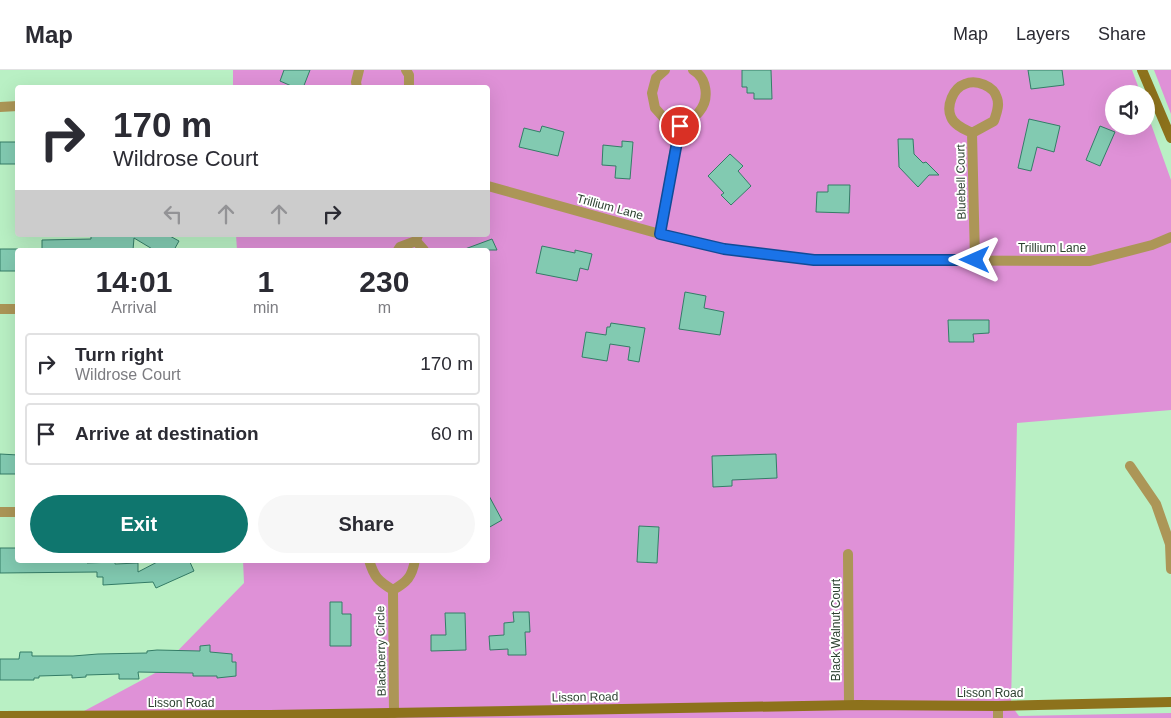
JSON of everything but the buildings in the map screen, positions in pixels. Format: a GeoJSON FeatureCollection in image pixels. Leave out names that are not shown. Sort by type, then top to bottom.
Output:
{"type":"FeatureCollection","features":[{"type":"Feature","properties":{"kind":"street"},"geometry":{"type":"LineString","coordinates":[[356,85],[359,70]]}},
{"type":"Feature","properties":{"kind":"street"},"geometry":{"type":"LineString","coordinates":[[406,70],[409,76],[409,85]]}},
{"type":"Feature","properties":{"kind":"street"},"geometry":{"type":"LineString","coordinates":[[666,70],[656,78],[652,93],[655,108],[664,118],[680,126]]}},
{"type":"Feature","properties":{"kind":"street"},"geometry":{"type":"LineString","coordinates":[[660,234],[680,126],[700,112],[705,99],[706,86],[698,73],[693,70]]}},
{"type":"Feature","properties":{"kind":"street"},"geometry":{"type":"LineString","coordinates":[[1142,70],[1171,138]]}},
{"type":"Feature","properties":{"kind":"street","name":"Bluebell Court"},"geometry":{"type":"LineString","coordinates":[[964,84],[985,85],[998,98],[998,111],[994,121],[972,133],[958,126],[950,116],[950,100],[955,91],[964,84]]}},
{"type":"Feature","properties":{"kind":"street"},"geometry":{"type":"LineString","coordinates":[[0,107],[15,106]]}},
{"type":"Feature","properties":{"kind":"street","name":"Bluebell Court"},"geometry":{"type":"LineString","coordinates":[[972,133],[975,260]]}},
{"type":"Feature","properties":{"kind":"street","name":"Trillium Lane"},"geometry":{"type":"LineString","coordinates":[[490,187],[660,234],[724,249],[814,260],[1090,261],[1152,245],[1171,236]]}},
{"type":"Feature","properties":{"kind":"street"},"geometry":{"type":"LineString","coordinates":[[399,248],[417,238]]}},
{"type":"Feature","properties":{"kind":"street"},"geometry":{"type":"LineString","coordinates":[[0,309],[15,309]]}},
{"type":"Feature","properties":{"kind":"street"},"geometry":{"type":"LineString","coordinates":[[1130,466],[1156,504],[1170,544],[1171,569]]}},
{"type":"Feature","properties":{"kind":"street"},"geometry":{"type":"LineString","coordinates":[[0,512],[15,512]]}},
{"type":"Feature","properties":{"kind":"street","name":"Black Walnut Court"},"geometry":{"type":"LineString","coordinates":[[848,554],[849,705]]}},
{"type":"Feature","properties":{"kind":"street","name":"Blackberry Circle"},"geometry":{"type":"LineString","coordinates":[[370,563],[373,573],[379,581],[393,590]]}},
{"type":"Feature","properties":{"kind":"street","name":"Blackberry Circle"},"geometry":{"type":"LineString","coordinates":[[393,590],[406,583],[414,570],[415,563]]}},
{"type":"Feature","properties":{"kind":"street","name":"Blackberry Circle"},"geometry":{"type":"LineString","coordinates":[[393,590],[394,713]]}},
{"type":"Feature","properties":{"kind":"street","name":"Lisson Road"},"geometry":{"type":"LineString","coordinates":[[0,716],[270,717],[849,705],[998,706],[1171,702]]}},
{"type":"Feature","properties":{"kind":"street"},"geometry":{"type":"LineString","coordinates":[[998,706],[998,718]]}},
{"type":"Feature","properties":{"kind":"shaded area"},"geometry":{"type":"Polygon","coordinates":[[[233,70],[1132,70],[1138,85],[1105,85],[1105,135],[1155,135],[1171,180],[1171,410],[1017,423],[1011,705],[1019,716],[1171,713],[1171,718],[71,718],[157,672],[244,583],[243,563],[490,563],[490,248],[237,248],[236,237],[490,237],[490,85],[233,85],[233,70]]]}},
{"type":"Feature","properties":{"kind":"shaded area"},"geometry":{"type":"Polygon","coordinates":[[[1154,70],[1171,70],[1171,114],[1154,70]]]}},
{"type":"Feature","properties":{"kind":"route"},"geometry":{"type":"LineString","coordinates":[[680,126],[660,234],[724,249],[814,260],[975,260]]}}]}
